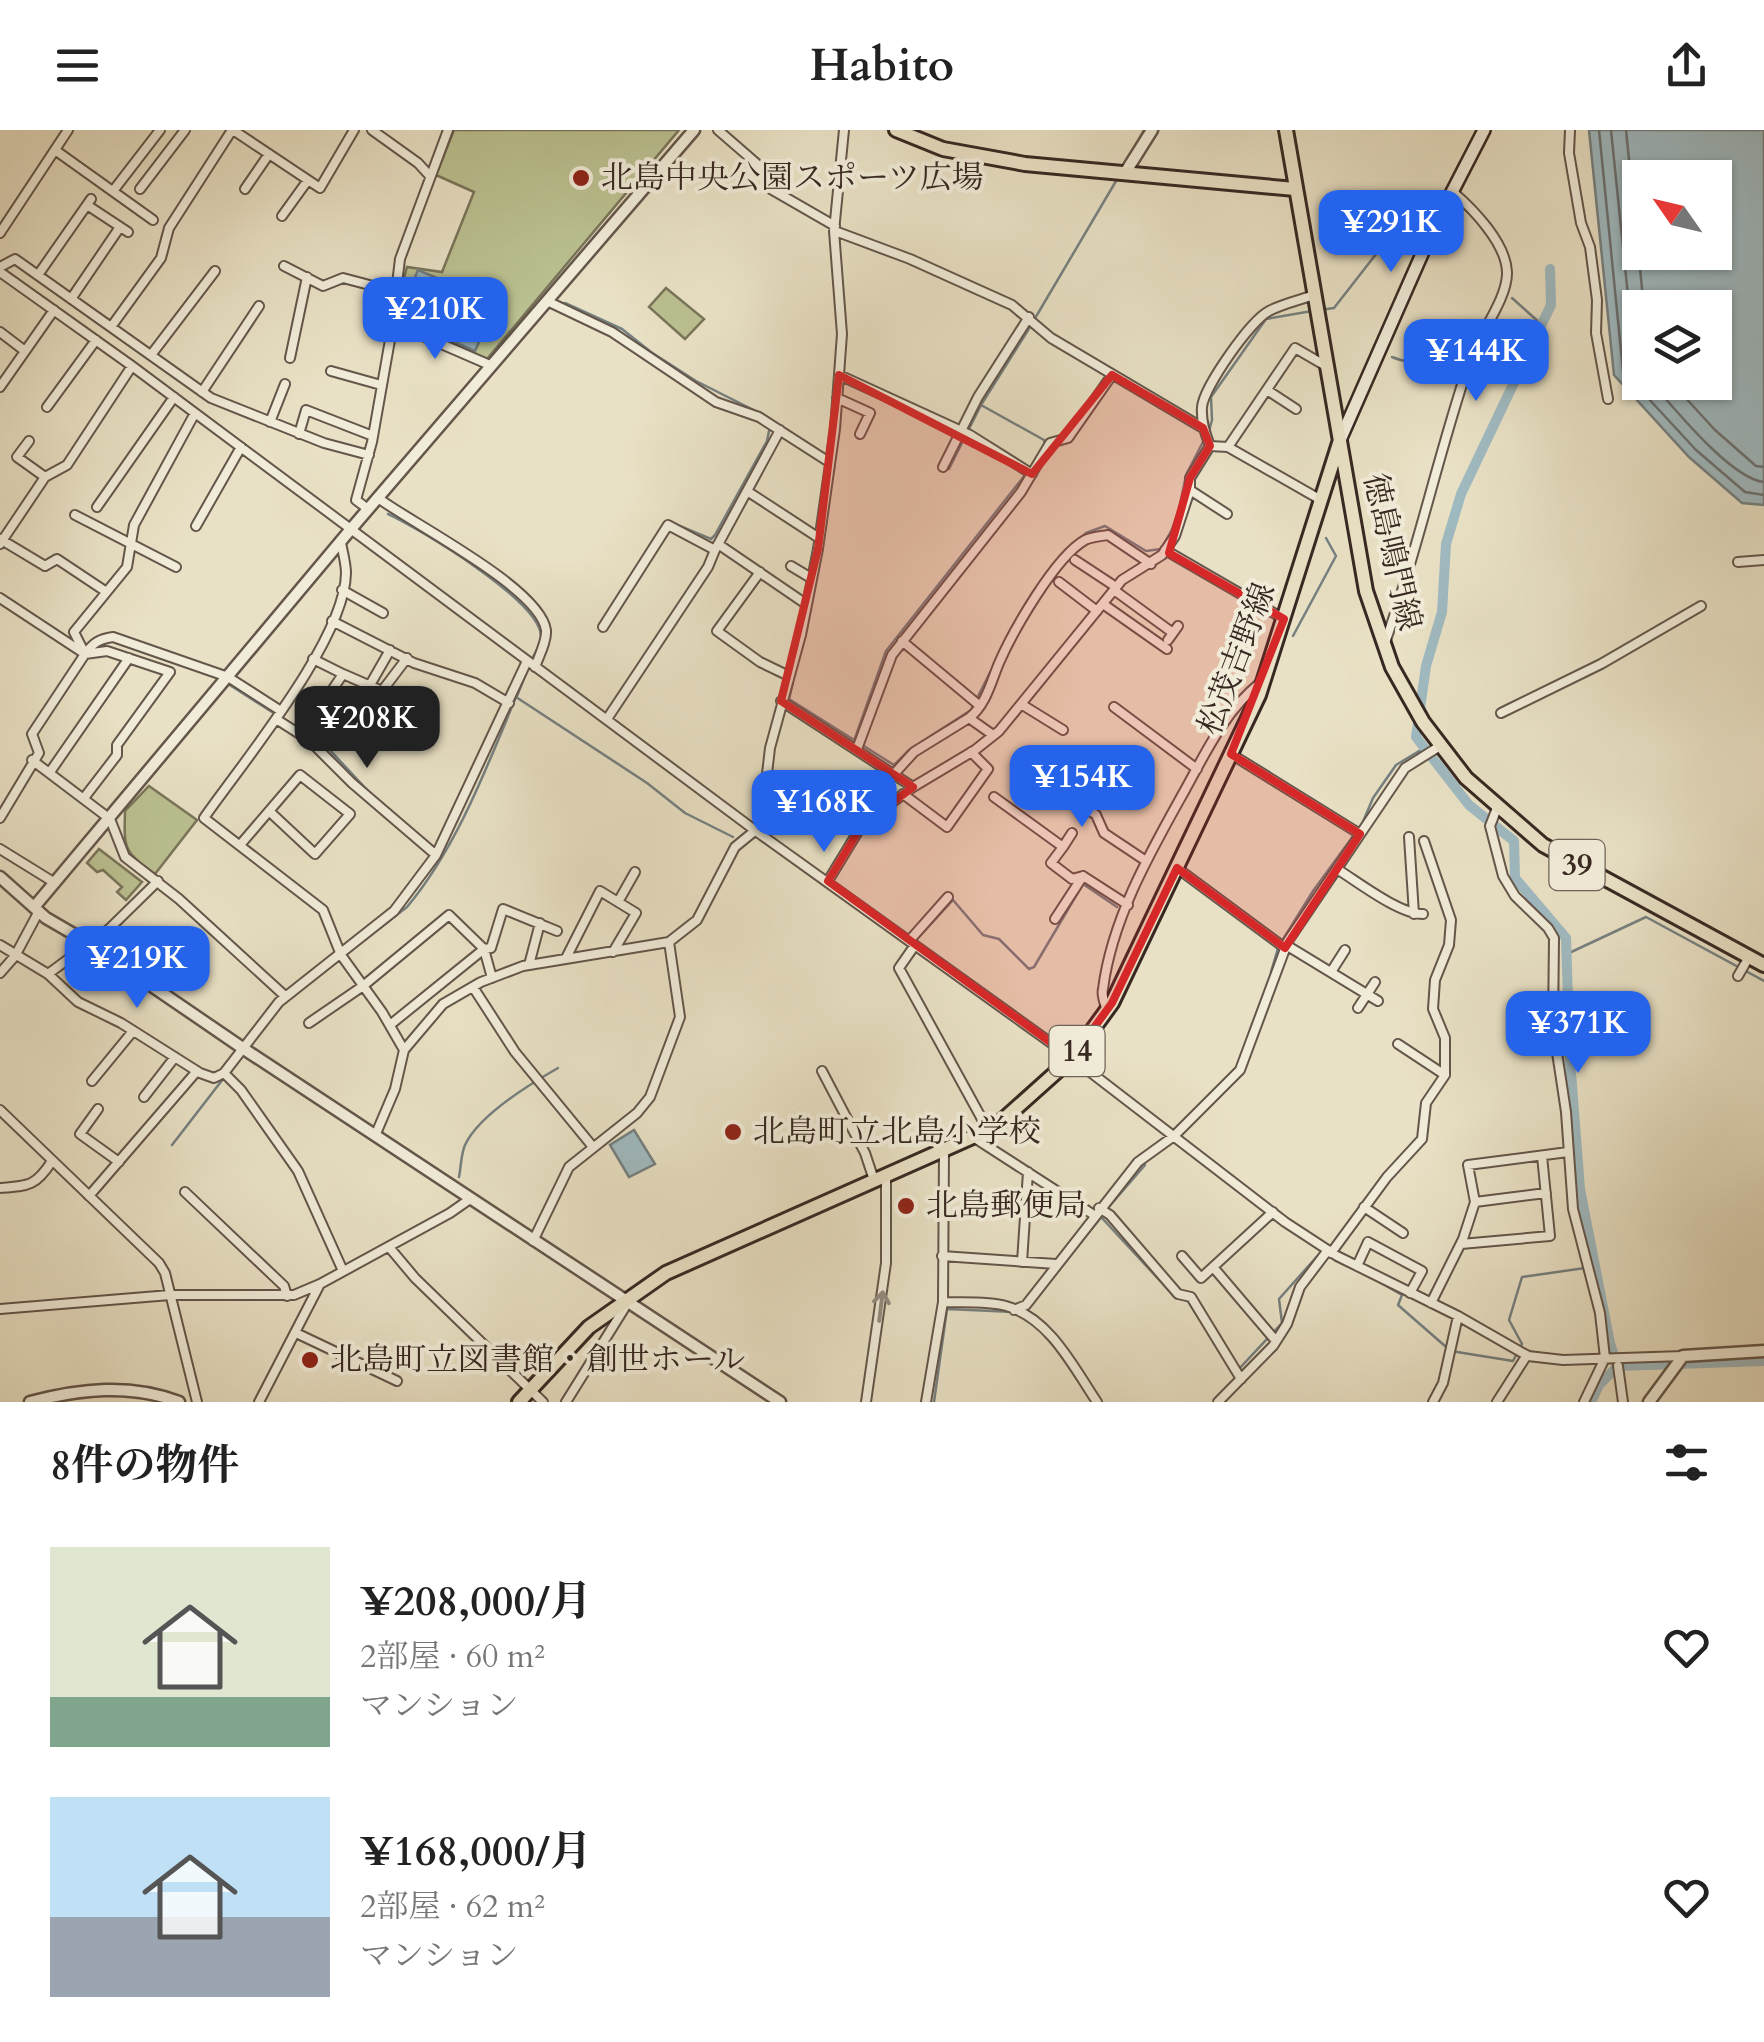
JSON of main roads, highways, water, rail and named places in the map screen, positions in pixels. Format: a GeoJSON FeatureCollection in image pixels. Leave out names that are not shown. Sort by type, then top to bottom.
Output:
{"type":"FeatureCollection","features":[{"type":"Feature","properties":{"kind":"main road"},"geometry":{"type":"LineString","coordinates":[[896,130],[942,149],[1025,164],[1294,189]]}},
{"type":"Feature","properties":{"kind":"main road","name":"松茂吉野線"},"geometry":{"type":"LineString","coordinates":[[518,1402],[589,1327],[666,1273],[988,1130],[1072,1058],[1107,1011],[1265,679],[1340,440],[1286,130]]}},
{"type":"Feature","properties":{"kind":"main road"},"geometry":{"type":"LineString","coordinates":[[1340,440],[1484,130]]}},
{"type":"Feature","properties":{"kind":"main road","name":"徳島鳴門線"},"geometry":{"type":"LineString","coordinates":[[1340,440],[1366,591],[1392,667],[1440,746],[1466,778],[1542,845],[1764,965]]}},
{"type":"Feature","properties":{"kind":"water"},"geometry":{"type":"Polygon","coordinates":[[[1589,130],[1764,130],[1764,505],[1742,503],[1689,457],[1637,400],[1732,400],[1732,290],[1622,290],[1622,384],[1614,375],[1589,130]]]}},
{"type":"Feature","properties":{"kind":"water"},"geometry":{"type":"Polygon","coordinates":[[[418,270],[496,303],[475,351],[398,318],[418,270]]]}},
{"type":"Feature","properties":{"kind":"water"},"geometry":{"type":"Polygon","coordinates":[[[634,1130],[655,1164],[629,1177],[610,1145],[634,1130]]]}},
{"type":"Feature","properties":{"kind":"waterway"},"geometry":{"type":"LineString","coordinates":[[1132,152],[1144,130]]}},
{"type":"Feature","properties":{"kind":"waterway"},"geometry":{"type":"LineString","coordinates":[[1034,320],[1119,176]]}},
{"type":"Feature","properties":{"kind":"waterway"},"geometry":{"type":"LineString","coordinates":[[1320,310],[1334,308],[1380,249]]}},
{"type":"Feature","properties":{"kind":"waterway"},"geometry":{"type":"LineString","coordinates":[[1550,269],[1551,305],[1461,494],[1446,544],[1442,612],[1426,666],[1416,737],[1469,805],[1514,841],[1515,878],[1566,938],[1580,1189],[1617,1365]]}},
{"type":"Feature","properties":{"kind":"waterway"},"geometry":{"type":"LineString","coordinates":[[1512,298],[1541,324]]}},
{"type":"Feature","properties":{"kind":"waterway"},"geometry":{"type":"LineString","coordinates":[[565,303],[622,329],[696,381],[769,418]]}},
{"type":"Feature","properties":{"kind":"waterway"},"geometry":{"type":"LineString","coordinates":[[1209,431],[1211,397],[1266,319],[1312,311]]}},
{"type":"Feature","properties":{"kind":"waterway"},"geometry":{"type":"LineString","coordinates":[[949,469],[981,405],[1030,327]]}},
{"type":"Feature","properties":{"kind":"waterway"},"geometry":{"type":"LineString","coordinates":[[1392,357],[1406,361],[1457,361],[1511,383]]}},
{"type":"Feature","properties":{"kind":"waterway"},"geometry":{"type":"LineString","coordinates":[[981,405],[1044,440],[1030,468]]}},
{"type":"Feature","properties":{"kind":"waterway"},"geometry":{"type":"LineString","coordinates":[[675,524],[711,539],[715,535],[767,441],[770,426]]}},
{"type":"Feature","properties":{"kind":"waterway"},"geometry":{"type":"LineString","coordinates":[[1178,514],[1186,475],[1205,438]]}},
{"type":"Feature","properties":{"kind":"waterway"},"geometry":{"type":"LineString","coordinates":[[855,738],[886,651],[1025,475]]}},
{"type":"Feature","properties":{"kind":"waterway"},"geometry":{"type":"LineString","coordinates":[[388,514],[477,568],[522,605],[536,622],[541,637],[532,659]]}},
{"type":"Feature","properties":{"kind":"waterway"},"geometry":{"type":"LineString","coordinates":[[1059,558],[1086,533],[1105,526],[1146,551],[1161,549],[1174,526]]}},
{"type":"Feature","properties":{"kind":"waterway"},"geometry":{"type":"LineString","coordinates":[[1293,636],[1336,556],[1326,538]]}},
{"type":"Feature","properties":{"kind":"waterway"},"geometry":{"type":"LineString","coordinates":[[793,682],[789,699],[894,765],[909,750],[971,710],[1004,645]]}},
{"type":"Feature","properties":{"kind":"waterway"},"geometry":{"type":"LineString","coordinates":[[157,657],[200,671]]}},
{"type":"Feature","properties":{"kind":"waterway"},"geometry":{"type":"LineString","coordinates":[[517,696],[529,666]]}},
{"type":"Feature","properties":{"kind":"waterway"},"geometry":{"type":"LineString","coordinates":[[225,682],[327,747],[370,793],[437,851]]}},
{"type":"Feature","properties":{"kind":"waterway"},"geometry":{"type":"LineString","coordinates":[[308,984],[407,907],[425,884],[469,806],[516,697],[647,783],[685,813],[733,837]]}},
{"type":"Feature","properties":{"kind":"waterway"},"geometry":{"type":"LineString","coordinates":[[1282,941],[1362,824],[1373,798],[1396,765],[1424,748]]}},
{"type":"Feature","properties":{"kind":"waterway"},"geometry":{"type":"LineString","coordinates":[[919,937],[953,900],[983,935],[999,939],[1029,969],[1034,967],[1083,884],[1117,907]]}},
{"type":"Feature","properties":{"kind":"waterway"},"geometry":{"type":"LineString","coordinates":[[1567,954],[1646,917],[1764,981]]}},
{"type":"Feature","properties":{"kind":"waterway"},"geometry":{"type":"LineString","coordinates":[[1271,972],[1278,948]]}},
{"type":"Feature","properties":{"kind":"waterway"},"geometry":{"type":"LineString","coordinates":[[274,1014],[286,1001]]}},
{"type":"Feature","properties":{"kind":"waterway"},"geometry":{"type":"LineString","coordinates":[[459,1177],[465,1145],[472,1134],[506,1101],[558,1068]]}},
{"type":"Feature","properties":{"kind":"waterway"},"geometry":{"type":"LineString","coordinates":[[172,1145],[223,1079]]}},
{"type":"Feature","properties":{"kind":"waterway"},"geometry":{"type":"LineString","coordinates":[[1107,1209],[1145,1165]]}},
{"type":"Feature","properties":{"kind":"waterway"},"geometry":{"type":"LineString","coordinates":[[1026,1311],[1102,1216]]}},
{"type":"Feature","properties":{"kind":"waterway"},"geometry":{"type":"LineString","coordinates":[[1101,1217],[1176,1298],[1187,1299],[1198,1317]]}},
{"type":"Feature","properties":{"kind":"waterway"},"geometry":{"type":"LineString","coordinates":[[1238,1370],[1282,1323],[1279,1299],[1321,1252]]}},
{"type":"Feature","properties":{"kind":"waterway"},"geometry":{"type":"LineString","coordinates":[[1364,1273],[1402,1295],[1398,1305],[1445,1346],[1457,1352],[1513,1361],[1522,1344],[1509,1320],[1522,1277],[1585,1268]]}},
{"type":"Feature","properties":{"kind":"waterway"},"geometry":{"type":"LineString","coordinates":[[934,1402],[947,1309],[1014,1312]]}},
{"type":"Feature","properties":{"kind":"waterway"},"geometry":{"type":"LineString","coordinates":[[1591,1402],[1599,1385],[1618,1366],[1764,1361]]}},
{"type":"Feature","properties":{"kind":"place","name":"北島中央公園スポーツ広場"},"geometry":{"type":"Point","coordinates":[581,178]}},
{"type":"Feature","properties":{"kind":"place","name":"北島町立北島小学校"},"geometry":{"type":"Point","coordinates":[733,1132]}},
{"type":"Feature","properties":{"kind":"place","name":"北島郵便局"},"geometry":{"type":"Point","coordinates":[906,1206]}},
{"type":"Feature","properties":{"kind":"place","name":"北島町立図書館・創世ホール"},"geometry":{"type":"Point","coordinates":[310,1360]}}]}
